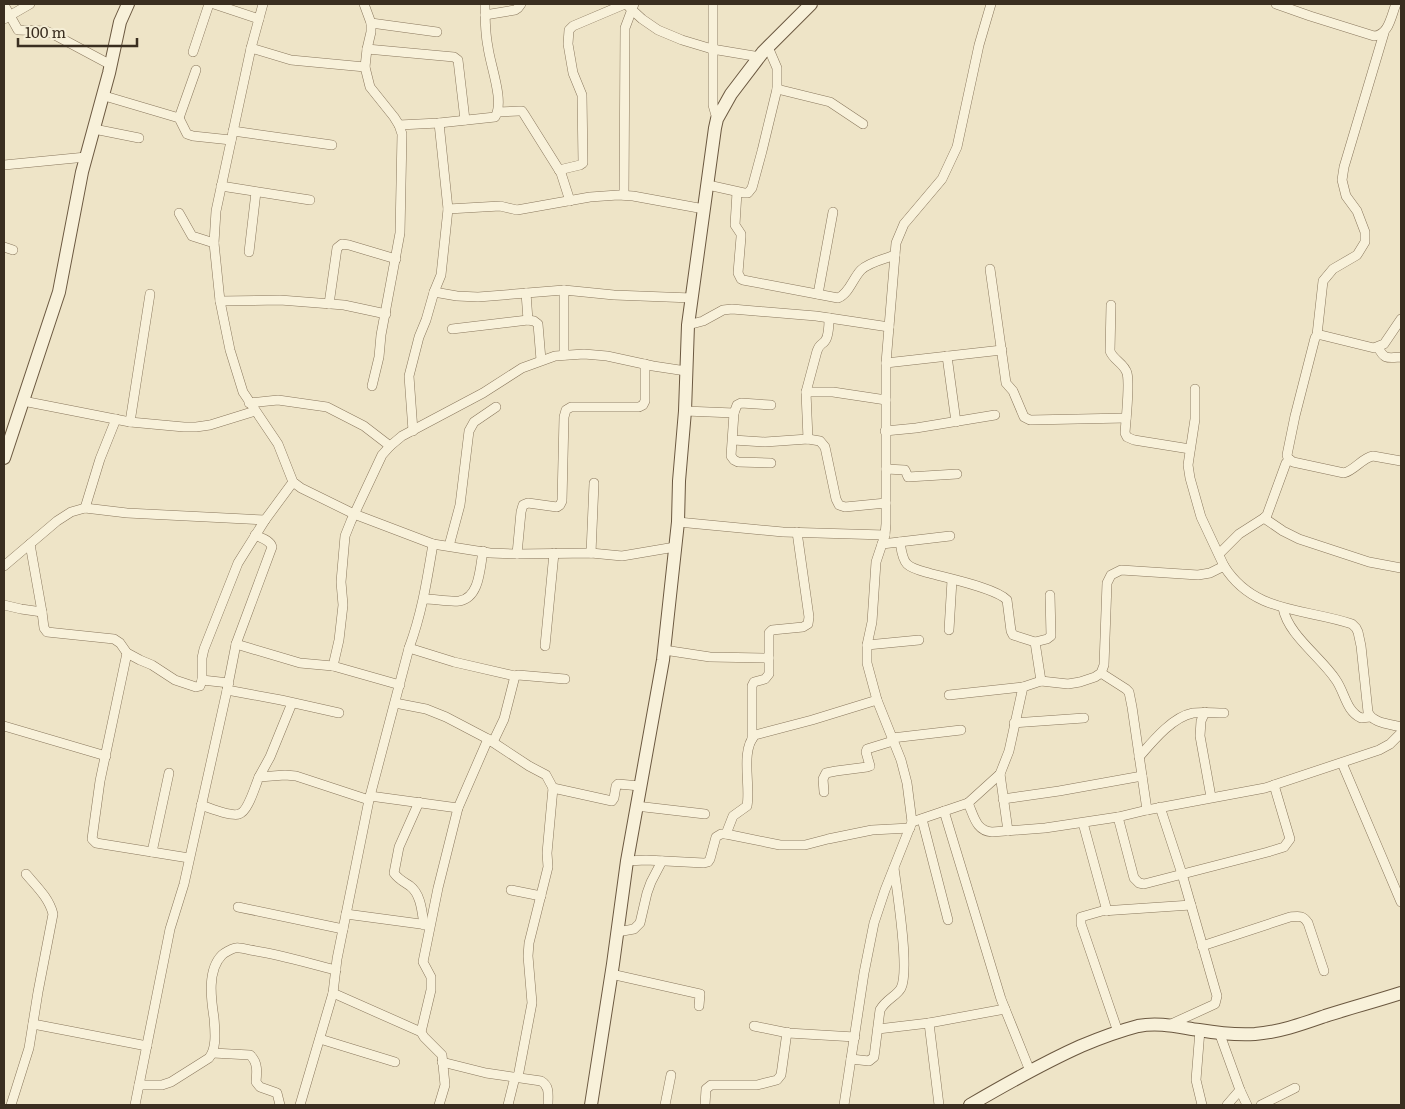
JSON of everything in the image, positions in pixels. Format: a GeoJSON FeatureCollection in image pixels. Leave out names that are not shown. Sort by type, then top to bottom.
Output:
{"type":"FeatureCollection","features":[{"type":"Feature","properties":{"kind":"street"},"geometry":{"type":"LineString","coordinates":[[7,18],[30,4]]}},
{"type":"Feature","properties":{"kind":"street"},"geometry":{"type":"LineString","coordinates":[[4,458],[59,292],[82,172],[120,22],[128,4]]}},
{"type":"Feature","properties":{"kind":"street"},"geometry":{"type":"LineString","coordinates":[[193,52],[209,4]]}},
{"type":"Feature","properties":{"kind":"street"},"geometry":{"type":"LineString","coordinates":[[214,4],[259,19]]}},
{"type":"Feature","properties":{"kind":"street"},"geometry":{"type":"LineString","coordinates":[[263,4],[251,48],[221,186],[214,222],[214,243],[220,301],[230,350],[243,392],[278,444],[293,482],[301,488],[354,514],[433,544],[483,552],[517,554],[591,553],[622,556],[675,547]]}},
{"type":"Feature","properties":{"kind":"street"},"geometry":{"type":"LineString","coordinates":[[364,4],[371,32],[366,49],[366,67],[370,87],[399,125],[402,134],[400,233],[379,357],[372,386]]}},
{"type":"Feature","properties":{"kind":"street"},"geometry":{"type":"LineString","coordinates":[[399,125],[495,117],[498,112],[495,80],[488,48],[485,4]]}},
{"type":"Feature","properties":{"kind":"street"},"geometry":{"type":"LineString","coordinates":[[485,15],[515,10],[521,4]]}},
{"type":"Feature","properties":{"kind":"street"},"geometry":{"type":"LineString","coordinates":[[713,4],[713,105],[717,119]]}},
{"type":"Feature","properties":{"kind":"street"},"geometry":{"type":"LineString","coordinates":[[590,1105],[627,861],[664,650],[678,522],[688,325],[717,119],[731,94],[768,47],[811,4]]}},
{"type":"Feature","properties":{"kind":"street"},"geometry":{"type":"LineString","coordinates":[[844,1105],[864,973],[874,923],[911,825],[907,783],[901,760],[877,700],[867,663],[867,645],[872,622],[876,562],[886,524],[886,363],[896,243],[904,224],[942,179],[957,147],[979,45],[991,4]]}},
{"type":"Feature","properties":{"kind":"street"},"geometry":{"type":"LineString","coordinates":[[1276,4],[1374,36],[1380,36],[1384,33]]}},
{"type":"Feature","properties":{"kind":"street"},"geometry":{"type":"LineString","coordinates":[[1396,4],[1384,33],[1344,167],[1342,180],[1346,196],[1357,211],[1365,232],[1365,242],[1357,256],[1333,269],[1323,281],[1317,335],[1312,342],[1287,455],[1293,462],[1344,473],[1364,459],[1373,456],[1401,461]]}},
{"type":"Feature","properties":{"kind":"street"},"geometry":{"type":"LineString","coordinates":[[4,5],[7,18],[18,30],[53,34],[110,65]]}},
{"type":"Feature","properties":{"kind":"street"},"geometry":{"type":"LineString","coordinates":[[629,5],[642,19],[658,30],[682,40],[712,49],[760,57]]}},
{"type":"Feature","properties":{"kind":"street"},"geometry":{"type":"LineString","coordinates":[[559,170],[583,163],[582,96],[572,73],[568,44],[570,30],[573,26],[629,5]]}},
{"type":"Feature","properties":{"kind":"street"},"geometry":{"type":"LineString","coordinates":[[624,195],[625,28],[629,5]]}},
{"type":"Feature","properties":{"kind":"street"},"geometry":{"type":"LineString","coordinates":[[370,22],[437,32]]}},
{"type":"Feature","properties":{"kind":"street"},"geometry":{"type":"LineString","coordinates":[[708,185],[748,193],[752,188],[777,89],[776,68],[768,47]]}},
{"type":"Feature","properties":{"kind":"street"},"geometry":{"type":"LineString","coordinates":[[251,48],[291,60],[366,67]]}},
{"type":"Feature","properties":{"kind":"street"},"geometry":{"type":"LineString","coordinates":[[366,49],[454,57],[458,60],[465,120]]}},
{"type":"Feature","properties":{"kind":"street"},"geometry":{"type":"LineString","coordinates":[[196,70],[179,118],[187,134],[193,136],[232,135],[332,145]]}},
{"type":"Feature","properties":{"kind":"street"},"geometry":{"type":"LineString","coordinates":[[777,89],[830,102],[863,124]]}},
{"type":"Feature","properties":{"kind":"street"},"geometry":{"type":"LineString","coordinates":[[103,94],[179,118]]}},
{"type":"Feature","properties":{"kind":"street"},"geometry":{"type":"LineString","coordinates":[[498,112],[522,111],[559,170],[570,201]]}},
{"type":"Feature","properties":{"kind":"street"},"geometry":{"type":"LineString","coordinates":[[413,431],[409,376],[419,337],[441,275],[448,209],[439,123]]}},
{"type":"Feature","properties":{"kind":"street"},"geometry":{"type":"LineString","coordinates":[[94,129],[139,138]]}},
{"type":"Feature","properties":{"kind":"street"},"geometry":{"type":"LineString","coordinates":[[4,165],[86,157]]}},
{"type":"Feature","properties":{"kind":"street"},"geometry":{"type":"LineString","coordinates":[[221,186],[310,200]]}},
{"type":"Feature","properties":{"kind":"street"},"geometry":{"type":"LineString","coordinates":[[249,252],[256,192]]}},
{"type":"Feature","properties":{"kind":"street"},"geometry":{"type":"LineString","coordinates":[[736,192],[735,224],[741,234],[738,273],[740,279],[838,298],[841,297],[861,270],[895,255]]}},
{"type":"Feature","properties":{"kind":"street"},"geometry":{"type":"LineString","coordinates":[[448,209],[500,206],[517,210],[590,198],[624,195],[704,209]]}},
{"type":"Feature","properties":{"kind":"street"},"geometry":{"type":"LineString","coordinates":[[818,294],[833,212]]}},
{"type":"Feature","properties":{"kind":"street"},"geometry":{"type":"LineString","coordinates":[[179,213],[192,236],[214,243]]}},
{"type":"Feature","properties":{"kind":"street"},"geometry":{"type":"LineString","coordinates":[[329,304],[338,248],[342,244],[396,259]]}},
{"type":"Feature","properties":{"kind":"street"},"geometry":{"type":"LineString","coordinates":[[990,269],[1006,383],[1012,391],[1022,415],[1026,419],[1126,418]]}},
{"type":"Feature","properties":{"kind":"street"},"geometry":{"type":"LineString","coordinates":[[434,292],[457,296],[478,296],[564,290],[614,295],[692,298]]}},
{"type":"Feature","properties":{"kind":"street"},"geometry":{"type":"LineString","coordinates":[[564,290],[564,355]]}},
{"type":"Feature","properties":{"kind":"street"},"geometry":{"type":"LineString","coordinates":[[526,293],[528,320]]}},
{"type":"Feature","properties":{"kind":"street"},"geometry":{"type":"LineString","coordinates":[[130,422],[150,294]]}},
{"type":"Feature","properties":{"kind":"street"},"geometry":{"type":"LineString","coordinates":[[220,301],[280,300],[344,305],[386,314]]}},
{"type":"Feature","properties":{"kind":"street"},"geometry":{"type":"LineString","coordinates":[[1111,305],[1110,351],[1111,355],[1124,367],[1127,373],[1125,433],[1127,437],[1134,440],[1190,449]]}},
{"type":"Feature","properties":{"kind":"street"},"geometry":{"type":"LineString","coordinates":[[688,325],[723,310],[829,318],[889,327]]}},
{"type":"Feature","properties":{"kind":"street"},"geometry":{"type":"LineString","coordinates":[[808,439],[806,392],[817,351],[827,338],[829,318]]}},
{"type":"Feature","properties":{"kind":"street"},"geometry":{"type":"LineString","coordinates":[[1317,335],[1374,348],[1384,344],[1401,319]]}},
{"type":"Feature","properties":{"kind":"street"},"geometry":{"type":"LineString","coordinates":[[452,328],[528,320],[534,321],[538,324],[541,360]]}},
{"type":"Feature","properties":{"kind":"street"},"geometry":{"type":"LineString","coordinates":[[1378,347],[1381,354],[1388,358],[1401,357]]}},
{"type":"Feature","properties":{"kind":"street"},"geometry":{"type":"LineString","coordinates":[[886,363],[1002,350]]}},
{"type":"Feature","properties":{"kind":"street"},"geometry":{"type":"LineString","coordinates":[[333,666],[339,640],[343,605],[342,582],[345,536],[382,454],[390,446],[402,436],[483,393],[522,368],[555,356],[584,354],[607,356],[686,371]]}},
{"type":"Feature","properties":{"kind":"street"},"geometry":{"type":"LineString","coordinates":[[946,356],[956,422]]}},
{"type":"Feature","properties":{"kind":"street"},"geometry":{"type":"LineString","coordinates":[[517,554],[523,505],[528,503],[557,507],[562,501],[564,417],[566,410],[572,407],[639,407],[643,405],[645,401],[645,364]]}},
{"type":"Feature","properties":{"kind":"street"},"geometry":{"type":"LineString","coordinates":[[1194,389],[1195,419],[1188,465],[1190,478],[1202,517],[1231,578],[1243,589],[1277,606],[1347,622],[1356,628],[1361,646],[1370,717],[1374,720],[1401,727]]}},
{"type":"Feature","properties":{"kind":"street"},"geometry":{"type":"LineString","coordinates":[[806,392],[833,392],[886,400]]}},
{"type":"Feature","properties":{"kind":"street"},"geometry":{"type":"LineString","coordinates":[[249,402],[278,400],[326,407],[364,426],[390,446]]}},
{"type":"Feature","properties":{"kind":"street"},"geometry":{"type":"LineString","coordinates":[[23,401],[130,422],[184,427],[196,427],[222,422],[255,411]]}},
{"type":"Feature","properties":{"kind":"street"},"geometry":{"type":"LineString","coordinates":[[771,405],[741,403],[737,405],[734,413],[732,440],[732,456],[734,460],[771,463]]}},
{"type":"Feature","properties":{"kind":"street"},"geometry":{"type":"LineString","coordinates":[[449,546],[460,505],[469,431],[474,422],[496,407]]}},
{"type":"Feature","properties":{"kind":"street"},"geometry":{"type":"LineString","coordinates":[[685,411],[734,413]]}},
{"type":"Feature","properties":{"kind":"street"},"geometry":{"type":"LineString","coordinates":[[886,431],[995,415]]}},
{"type":"Feature","properties":{"kind":"street"},"geometry":{"type":"LineString","coordinates":[[85,508],[100,458],[116,419]]}},
{"type":"Feature","properties":{"kind":"street"},"geometry":{"type":"LineString","coordinates":[[732,440],[765,442],[808,439],[820,441],[826,447],[836,499],[839,505],[845,507],[886,503]]}},
{"type":"Feature","properties":{"kind":"street"},"geometry":{"type":"LineString","coordinates":[[1219,554],[1239,534],[1267,515],[1286,463],[1290,460]]}},
{"type":"Feature","properties":{"kind":"street"},"geometry":{"type":"LineString","coordinates":[[886,468],[905,470],[908,478],[957,474]]}},
{"type":"Feature","properties":{"kind":"street"},"geometry":{"type":"LineString","coordinates":[[30,544],[44,628],[47,632],[114,640],[120,643],[127,653],[152,665],[175,680],[196,687],[200,686],[202,680],[204,649],[238,563],[265,520],[293,482]]}},
{"type":"Feature","properties":{"kind":"street"},"geometry":{"type":"LineString","coordinates":[[591,553],[594,483]]}},
{"type":"Feature","properties":{"kind":"street"},"geometry":{"type":"LineString","coordinates":[[4,566],[57,520],[71,512],[85,508],[136,513],[265,520]]}},
{"type":"Feature","properties":{"kind":"street"},"geometry":{"type":"LineString","coordinates":[[1264,518],[1283,532],[1299,540],[1368,562],[1401,568]]}},
{"type":"Feature","properties":{"kind":"street"},"geometry":{"type":"LineString","coordinates":[[678,522],[900,542],[950,536]]}},
{"type":"Feature","properties":{"kind":"street"},"geometry":{"type":"LineString","coordinates":[[726,834],[733,816],[747,806],[748,749],[752,739],[752,686],[754,682],[765,679],[769,674],[769,633],[772,630],[803,627],[808,624],[809,617],[797,532]]}},
{"type":"Feature","properties":{"kind":"street"},"geometry":{"type":"LineString","coordinates":[[135,1105],[170,929],[184,884],[236,644],[272,547],[268,541],[255,536]]}},
{"type":"Feature","properties":{"kind":"street"},"geometry":{"type":"LineString","coordinates":[[900,542],[905,562],[908,565],[989,590],[1004,597],[1007,600],[1013,635],[1034,642],[1051,636],[1050,595]]}},
{"type":"Feature","properties":{"kind":"street"},"geometry":{"type":"LineString","coordinates":[[300,1105],[333,993],[343,929],[370,798],[409,648],[418,624],[433,544]]}},
{"type":"Feature","properties":{"kind":"street"},"geometry":{"type":"LineString","coordinates":[[424,599],[460,601],[471,596],[476,589],[483,552]]}},
{"type":"Feature","properties":{"kind":"street"},"geometry":{"type":"LineString","coordinates":[[545,646],[554,553]]}},
{"type":"Feature","properties":{"kind":"street"},"geometry":{"type":"LineString","coordinates":[[949,695],[1023,687],[1041,681],[1068,684],[1095,677],[1101,673],[1104,665],[1107,583],[1111,576],[1121,570],[1198,575],[1210,573],[1224,566]]}},
{"type":"Feature","properties":{"kind":"street"},"geometry":{"type":"LineString","coordinates":[[949,630],[952,580]]}},
{"type":"Feature","properties":{"kind":"street"},"geometry":{"type":"LineString","coordinates":[[4,605],[42,612]]}},
{"type":"Feature","properties":{"kind":"street"},"geometry":{"type":"LineString","coordinates":[[1283,608],[1286,621],[1336,680],[1353,713],[1361,718],[1370,717]]}},
{"type":"Feature","properties":{"kind":"street"},"geometry":{"type":"LineString","coordinates":[[867,645],[920,640]]}},
{"type":"Feature","properties":{"kind":"street"},"geometry":{"type":"LineString","coordinates":[[1034,642],[1041,681]]}},
{"type":"Feature","properties":{"kind":"street"},"geometry":{"type":"LineString","coordinates":[[236,644],[300,663],[333,666],[400,685]]}},
{"type":"Feature","properties":{"kind":"street"},"geometry":{"type":"LineString","coordinates":[[409,648],[454,662],[515,676],[565,679]]}},
{"type":"Feature","properties":{"kind":"street"},"geometry":{"type":"LineString","coordinates":[[664,650],[710,656],[769,658]]}},
{"type":"Feature","properties":{"kind":"street"},"geometry":{"type":"LineString","coordinates":[[127,653],[100,781],[92,836],[93,841],[189,858]]}},
{"type":"Feature","properties":{"kind":"street"},"geometry":{"type":"LineString","coordinates":[[1101,673],[1129,692],[1147,810]]}},
{"type":"Feature","properties":{"kind":"street"},"geometry":{"type":"LineString","coordinates":[[421,1032],[431,990],[430,977],[423,962],[427,925],[458,808],[490,741],[504,719],[515,676]]}},
{"type":"Feature","properties":{"kind":"street"},"geometry":{"type":"LineString","coordinates":[[202,680],[340,713]]}},
{"type":"Feature","properties":{"kind":"street"},"geometry":{"type":"LineString","coordinates":[[627,861],[662,860],[704,863],[710,859],[716,837],[721,834],[780,845],[796,845],[872,830],[911,825],[922,818],[968,803],[1000,774],[1009,751],[1023,687]]}},
{"type":"Feature","properties":{"kind":"street"},"geometry":{"type":"LineString","coordinates":[[752,739],[755,736],[877,700]]}},
{"type":"Feature","properties":{"kind":"street"},"geometry":{"type":"LineString","coordinates":[[201,805],[235,815],[241,814],[246,809],[292,702]]}},
{"type":"Feature","properties":{"kind":"street"},"geometry":{"type":"LineString","coordinates":[[395,702],[426,709],[446,717],[546,775],[553,788],[547,853],[548,867],[529,943],[528,956],[532,1004],[508,1105]]}},
{"type":"Feature","properties":{"kind":"street"},"geometry":{"type":"LineString","coordinates":[[1139,757],[1153,740],[1175,721],[1186,715],[1205,712],[1224,713]]}},
{"type":"Feature","properties":{"kind":"street"},"geometry":{"type":"LineString","coordinates":[[1205,712],[1200,736],[1211,797]]}},
{"type":"Feature","properties":{"kind":"street"},"geometry":{"type":"LineString","coordinates":[[1014,723],[1084,718]]}},
{"type":"Feature","properties":{"kind":"street"},"geometry":{"type":"LineString","coordinates":[[4,726],[106,756]]}},
{"type":"Feature","properties":{"kind":"street"},"geometry":{"type":"LineString","coordinates":[[824,792],[823,779],[826,774],[836,770],[867,768],[870,766],[866,752],[867,749],[893,740],[961,730]]}},
{"type":"Feature","properties":{"kind":"street"},"geometry":{"type":"LineString","coordinates":[[968,803],[978,826],[985,832],[1045,828],[1083,823],[1265,788],[1379,750],[1390,744],[1401,733]]}},
{"type":"Feature","properties":{"kind":"street"},"geometry":{"type":"LineString","coordinates":[[1342,763],[1401,902]]}},
{"type":"Feature","properties":{"kind":"street"},"geometry":{"type":"LineString","coordinates":[[152,852],[169,773]]}},
{"type":"Feature","properties":{"kind":"street"},"geometry":{"type":"LineString","coordinates":[[1000,774],[1008,831]]}},
{"type":"Feature","properties":{"kind":"street"},"geometry":{"type":"LineString","coordinates":[[259,778],[285,775],[296,776],[370,798],[419,802],[458,808]]}},
{"type":"Feature","properties":{"kind":"street"},"geometry":{"type":"LineString","coordinates":[[1003,799],[1142,776]]}},
{"type":"Feature","properties":{"kind":"street"},"geometry":{"type":"LineString","coordinates":[[553,788],[612,801],[618,784],[640,786]]}},
{"type":"Feature","properties":{"kind":"street"},"geometry":{"type":"LineString","coordinates":[[1118,817],[1134,878],[1139,883],[1144,884],[1268,852],[1284,846],[1290,839],[1274,785]]}},
{"type":"Feature","properties":{"kind":"street"},"geometry":{"type":"LineString","coordinates":[[419,802],[399,847],[394,873],[418,895],[427,925]]}},
{"type":"Feature","properties":{"kind":"street"},"geometry":{"type":"LineString","coordinates":[[636,806],[705,814]]}},
{"type":"Feature","properties":{"kind":"street"},"geometry":{"type":"LineString","coordinates":[[1160,807],[1182,874],[1217,996],[1215,1004],[1169,1025]]}},
{"type":"Feature","properties":{"kind":"street"},"geometry":{"type":"LineString","coordinates":[[944,811],[1005,1009],[1030,1071]]}},
{"type":"Feature","properties":{"kind":"street"},"geometry":{"type":"LineString","coordinates":[[922,818],[948,920]]}},
{"type":"Feature","properties":{"kind":"street"},"geometry":{"type":"LineString","coordinates":[[1083,823],[1107,911]]}},
{"type":"Feature","properties":{"kind":"street"},"geometry":{"type":"LineString","coordinates":[[617,932],[634,929],[640,923],[647,893],[662,860]]}},
{"type":"Feature","properties":{"kind":"street"},"geometry":{"type":"LineString","coordinates":[[851,1059],[869,1061],[874,1058],[880,1010],[902,987],[904,979],[904,951],[894,868]]}},
{"type":"Feature","properties":{"kind":"street"},"geometry":{"type":"LineString","coordinates":[[11,1105],[29,1048],[53,914],[44,894],[26,874]]}},
{"type":"Feature","properties":{"kind":"street"},"geometry":{"type":"LineString","coordinates":[[511,890],[541,896]]}},
{"type":"Feature","properties":{"kind":"street"},"geometry":{"type":"LineString","coordinates":[[1118,1032],[1080,920],[1083,916],[1107,911],[1190,905]]}},
{"type":"Feature","properties":{"kind":"street"},"geometry":{"type":"LineString","coordinates":[[238,907],[343,929]]}},
{"type":"Feature","properties":{"kind":"street"},"geometry":{"type":"LineString","coordinates":[[346,914],[427,925]]}},
{"type":"Feature","properties":{"kind":"street"},"geometry":{"type":"LineString","coordinates":[[1202,946],[1290,917],[1299,916],[1308,923],[1324,971]]}},
{"type":"Feature","properties":{"kind":"street"},"geometry":{"type":"LineString","coordinates":[[139,1085],[162,1085],[171,1082],[209,1058],[213,1053],[215,1041],[211,979],[222,954],[235,948],[336,970]]}},
{"type":"Feature","properties":{"kind":"street"},"geometry":{"type":"LineString","coordinates":[[611,974],[700,994],[699,1006]]}},
{"type":"Feature","properties":{"kind":"street"},"geometry":{"type":"LineString","coordinates":[[333,993],[421,1032],[441,1052],[445,1085],[439,1105]]}},
{"type":"Feature","properties":{"kind":"street"},"geometry":{"type":"LineString","coordinates":[[970,1105],[1058,1057],[1118,1032],[1139,1026],[1153,1024],[1169,1025],[1237,1034],[1280,1031],[1401,993]]}},
{"type":"Feature","properties":{"kind":"street"},"geometry":{"type":"LineString","coordinates":[[878,1029],[929,1023],[1005,1009]]}},
{"type":"Feature","properties":{"kind":"street"},"geometry":{"type":"LineString","coordinates":[[929,1023],[939,1105]]}},
{"type":"Feature","properties":{"kind":"street"},"geometry":{"type":"LineString","coordinates":[[33,1024],[147,1046]]}},
{"type":"Feature","properties":{"kind":"street"},"geometry":{"type":"LineString","coordinates":[[754,1026],[787,1032],[855,1036]]}},
{"type":"Feature","properties":{"kind":"street"},"geometry":{"type":"LineString","coordinates":[[1200,1030],[1196,1080],[1202,1105]]}},
{"type":"Feature","properties":{"kind":"street"},"geometry":{"type":"LineString","coordinates":[[705,1105],[706,1089],[710,1085],[757,1085],[777,1080],[781,1075],[787,1032]]}},
{"type":"Feature","properties":{"kind":"street"},"geometry":{"type":"LineString","coordinates":[[1219,1032],[1247,1105]]}},
{"type":"Feature","properties":{"kind":"street"},"geometry":{"type":"LineString","coordinates":[[320,1039],[395,1062]]}},
{"type":"Feature","properties":{"kind":"street"},"geometry":{"type":"LineString","coordinates":[[213,1053],[250,1055],[257,1066],[256,1082],[260,1086],[277,1093],[280,1105]]}},
{"type":"Feature","properties":{"kind":"street"},"geometry":{"type":"LineString","coordinates":[[442,1062],[486,1073],[541,1081],[548,1088],[548,1104]]}},
{"type":"Feature","properties":{"kind":"street"},"geometry":{"type":"LineString","coordinates":[[665,1105],[671,1075]]}},
{"type":"Feature","properties":{"kind":"street"},"geometry":{"type":"LineString","coordinates":[[1262,1105],[1295,1088]]}},
{"type":"Feature","properties":{"kind":"street"},"geometry":{"type":"LineString","coordinates":[[1227,1105],[1240,1090]]}}]}
